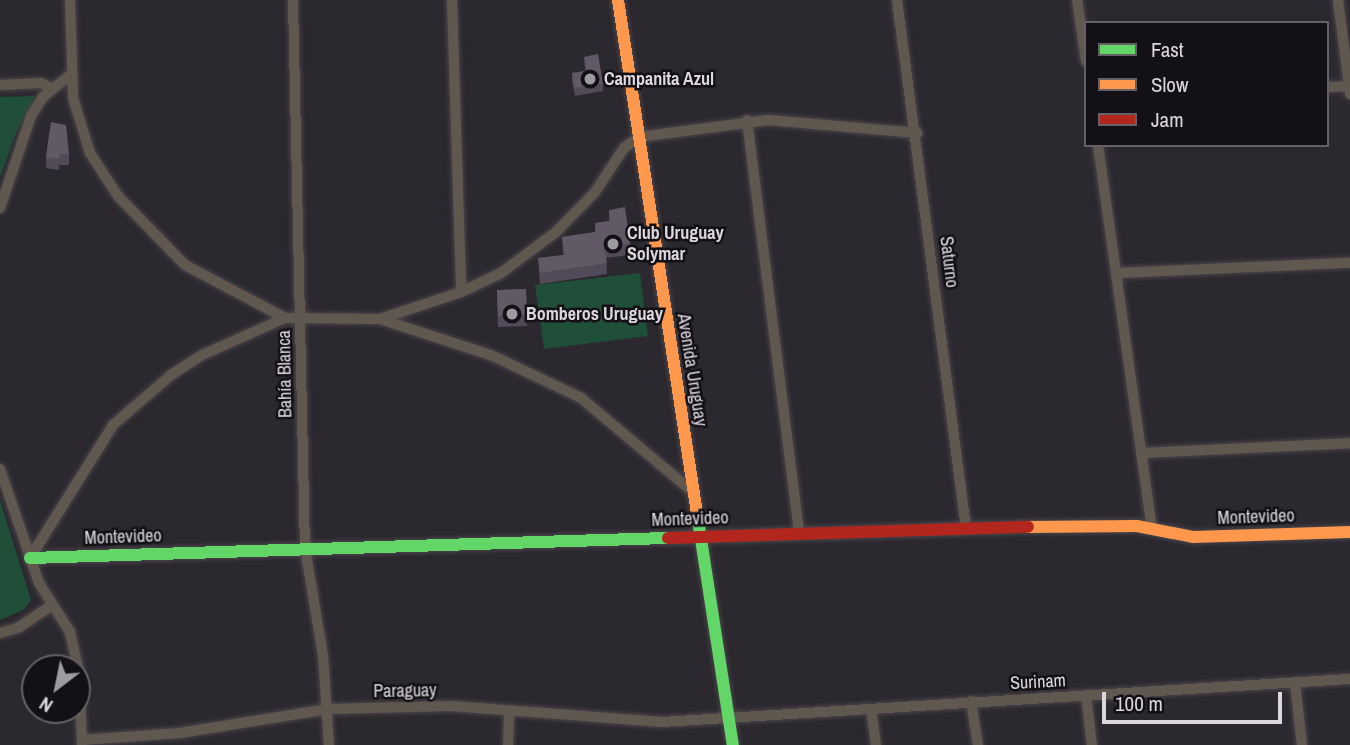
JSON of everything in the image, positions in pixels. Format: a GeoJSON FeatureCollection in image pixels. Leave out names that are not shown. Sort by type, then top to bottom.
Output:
{"type":"FeatureCollection","features":[{"type":"Feature","properties":{"kind":"street"},"geometry":{"type":"LineString","coordinates":[[70,0],[69,76],[90,153],[118,196],[160,244],[212,282],[285,318],[380,319],[491,355],[581,398],[693,492]]}},
{"type":"Feature","properties":{"kind":"street","name":"Bahía Blanca"},"geometry":{"type":"LineString","coordinates":[[293,0],[305,548],[328,709],[328,745]]}},
{"type":"Feature","properties":{"kind":"street"},"geometry":{"type":"LineString","coordinates":[[452,0],[461,292]]}},
{"type":"Feature","properties":{"kind":"street","name":"Avenida Uruguay"},"geometry":{"type":"LineString","coordinates":[[618,0],[733,745]]}},
{"type":"Feature","properties":{"kind":"street","name":"Saturno"},"geometry":{"type":"LineString","coordinates":[[897,0],[917,133],[966,528]]}},
{"type":"Feature","properties":{"kind":"street"},"geometry":{"type":"LineString","coordinates":[[1077,0],[1084,47]]}},
{"type":"Feature","properties":{"kind":"street"},"geometry":{"type":"LineString","coordinates":[[1329,87],[1350,88],[1338,0]]}},
{"type":"Feature","properties":{"kind":"street"},"geometry":{"type":"LineString","coordinates":[[0,208],[22,139],[51,88],[69,76]]}},
{"type":"Feature","properties":{"kind":"street"},"geometry":{"type":"LineString","coordinates":[[0,85],[41,83],[51,88]]}},
{"type":"Feature","properties":{"kind":"street"},"geometry":{"type":"LineString","coordinates":[[380,319],[461,292],[500,273],[556,232],[639,136],[747,120],[917,133]]}},
{"type":"Feature","properties":{"kind":"street"},"geometry":{"type":"LineString","coordinates":[[747,120],[799,534]]}},
{"type":"Feature","properties":{"kind":"street"},"geometry":{"type":"LineString","coordinates":[[1098,147],[1152,529]]}},
{"type":"Feature","properties":{"kind":"street"},"geometry":{"type":"LineString","coordinates":[[1117,273],[1350,263]]}},
{"type":"Feature","properties":{"kind":"street"},"geometry":{"type":"LineString","coordinates":[[30,558],[80,470],[113,425],[144,395],[202,355],[285,318]]}},
{"type":"Feature","properties":{"kind":"street"},"geometry":{"type":"LineString","coordinates":[[1141,453],[1350,443]]}},
{"type":"Feature","properties":{"kind":"street"},"geometry":{"type":"LineString","coordinates":[[0,469],[30,558],[52,605],[70,632],[76,652],[82,743]]}},
{"type":"Feature","properties":{"kind":"street","name":"Montevideo"},"geometry":{"type":"LineString","coordinates":[[30,558],[966,528],[1152,529],[1193,537],[1350,532]]}},
{"type":"Feature","properties":{"kind":"street"},"geometry":{"type":"LineString","coordinates":[[0,633],[18,628],[52,605]]}},
{"type":"Feature","properties":{"kind":"street","name":"Surinam"},"geometry":{"type":"LineString","coordinates":[[729,718],[1350,679]]}},
{"type":"Feature","properties":{"kind":"street"},"geometry":{"type":"LineString","coordinates":[[1295,683],[1302,745]]}},
{"type":"Feature","properties":{"kind":"street"},"geometry":{"type":"LineString","coordinates":[[1086,695],[1092,745]]}},
{"type":"Feature","properties":{"kind":"street"},"geometry":{"type":"LineString","coordinates":[[971,702],[978,745]]}},
{"type":"Feature","properties":{"kind":"street","name":"Paraguay"},"geometry":{"type":"LineString","coordinates":[[82,743],[180,733],[328,709],[401,706],[509,711],[618,722],[729,718]]}},
{"type":"Feature","properties":{"kind":"street"},"geometry":{"type":"LineString","coordinates":[[871,709],[876,745]]}},
{"type":"Feature","properties":{"kind":"street"},"geometry":{"type":"LineString","coordinates":[[508,745],[509,711]]}},
{"type":"Feature","properties":{"kind":"green space"},"geometry":{"type":"Polygon","coordinates":[[[36,96],[16,133],[0,177],[0,97],[36,96]]]}},
{"type":"Feature","properties":{"kind":"green space"},"geometry":{"type":"Polygon","coordinates":[[[640,273],[648,336],[544,349],[535,285],[640,273]]]}},
{"type":"Feature","properties":{"kind":"green space"},"geometry":{"type":"Polygon","coordinates":[[[0,500],[31,600],[23,610],[0,620],[0,500]]]}},
{"type":"Feature","properties":{"kind":"building","name":"Campanita Azul"},"geometry":{"type":"Polygon","coordinates":[[[598,54],[603,84],[575,88],[572,73],[587,71],[584,57],[598,54]]]}},
{"type":"Feature","properties":{"kind":"building"},"geometry":{"type":"Polygon","coordinates":[[[51,122],[66,125],[69,154],[59,154],[59,159],[46,157],[51,122]]]}},
{"type":"Feature","properties":{"kind":"building"},"geometry":{"type":"Polygon","coordinates":[[[625,207],[630,244],[604,247],[607,263],[540,273],[538,258],[565,255],[562,237],[596,232],[595,223],[610,221],[609,210],[625,207]]]}},
{"type":"Feature","properties":{"kind":"building"},"geometry":{"type":"Polygon","coordinates":[[[526,289],[527,315],[498,316],[497,290],[526,289]]]}},
{"type":"Feature","properties":{"kind":"traffic: fast"},"geometry":{"type":"LineString","coordinates":[[698,520],[733,745]]}},
{"type":"Feature","properties":{"kind":"traffic: fast"},"geometry":{"type":"LineString","coordinates":[[30,558],[668,538]]}},
{"type":"Feature","properties":{"kind":"traffic: slow"},"geometry":{"type":"LineString","coordinates":[[618,0],[698,520]]}},
{"type":"Feature","properties":{"kind":"traffic: slow"},"geometry":{"type":"LineString","coordinates":[[1028,527],[1137,526],[1193,537],[1350,532]]}},
{"type":"Feature","properties":{"kind":"traffic: jam"},"geometry":{"type":"LineString","coordinates":[[668,538],[1028,527]]}},
{"type":"Feature","properties":{"kind":"place","name":"Campanita Azul"},"geometry":{"type":"Point","coordinates":[590,79]}},
{"type":"Feature","properties":{"kind":"place","name":"Club Uruguay Solymar"},"geometry":{"type":"Point","coordinates":[613,244]}},
{"type":"Feature","properties":{"kind":"place","name":"Bomberos Uruguay"},"geometry":{"type":"Point","coordinates":[512,314]}}]}
